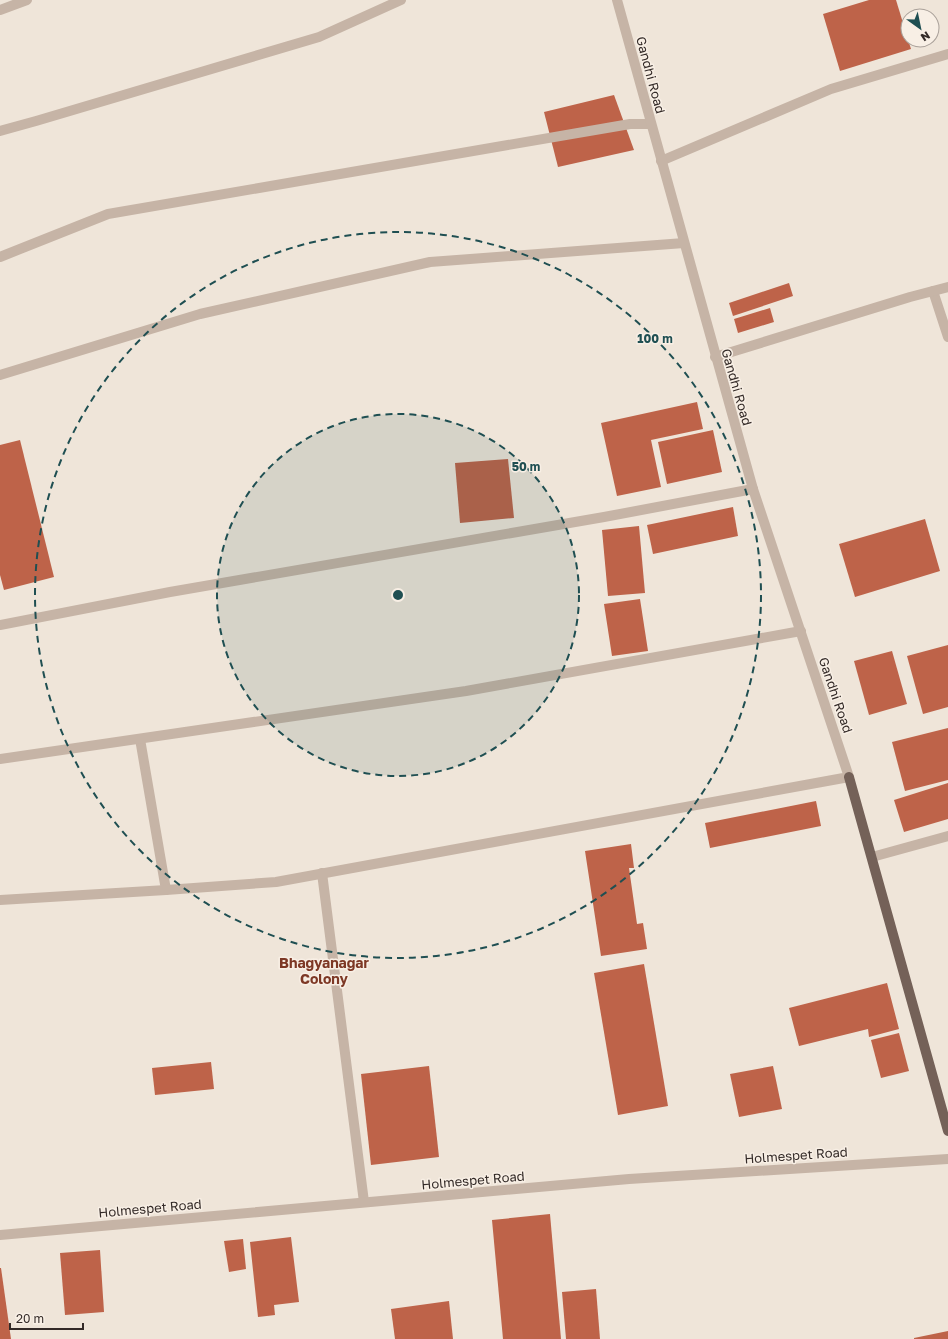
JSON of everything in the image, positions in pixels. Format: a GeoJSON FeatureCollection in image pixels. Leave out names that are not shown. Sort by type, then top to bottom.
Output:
{"type":"FeatureCollection","features":[{"type":"Feature","properties":{"kind":"main road"},"geometry":{"type":"LineString","coordinates":[[849,776],[948,1131]]}},
{"type":"Feature","properties":{"kind":"street"},"geometry":{"type":"LineString","coordinates":[[0,10],[26,0]]}},
{"type":"Feature","properties":{"kind":"street"},"geometry":{"type":"LineString","coordinates":[[0,130],[36,121],[319,36],[401,0]]}},
{"type":"Feature","properties":{"kind":"street","name":"Gandhi Road"},"geometry":{"type":"LineString","coordinates":[[617,0],[715,357],[753,489],[849,776]]}},
{"type":"Feature","properties":{"kind":"street"},"geometry":{"type":"LineString","coordinates":[[661,161],[831,89],[948,54]]}},
{"type":"Feature","properties":{"kind":"street"},"geometry":{"type":"LineString","coordinates":[[0,257],[108,214],[630,124],[651,124]]}},
{"type":"Feature","properties":{"kind":"street"},"geometry":{"type":"LineString","coordinates":[[0,375],[200,314],[430,262],[684,243]]}},
{"type":"Feature","properties":{"kind":"street"},"geometry":{"type":"LineString","coordinates":[[715,357],[948,287]]}},
{"type":"Feature","properties":{"kind":"street"},"geometry":{"type":"LineString","coordinates":[[933,291],[948,338]]}},
{"type":"Feature","properties":{"kind":"street"},"geometry":{"type":"LineString","coordinates":[[0,625],[170,592],[596,519],[753,489]]}},
{"type":"Feature","properties":{"kind":"street"},"geometry":{"type":"LineString","coordinates":[[0,759],[466,691],[801,631]]}},
{"type":"Feature","properties":{"kind":"street"},"geometry":{"type":"LineString","coordinates":[[140,739],[166,890]]}},
{"type":"Feature","properties":{"kind":"street"},"geometry":{"type":"LineString","coordinates":[[0,900],[276,882],[849,776]]}},
{"type":"Feature","properties":{"kind":"street"},"geometry":{"type":"LineString","coordinates":[[872,857],[948,836]]}},
{"type":"Feature","properties":{"kind":"street"},"geometry":{"type":"LineString","coordinates":[[322,873],[364,1202]]}},
{"type":"Feature","properties":{"kind":"street","name":"Holmespet Road"},"geometry":{"type":"LineString","coordinates":[[0,1235],[630,1179],[948,1159]]}},
{"type":"Feature","properties":{"kind":"building"},"geometry":{"type":"Polygon","coordinates":[[[869,0],[896,0],[900,13],[900,48],[911,49],[840,71],[823,14],[869,0]]]}},
{"type":"Feature","properties":{"kind":"building"},"geometry":{"type":"Polygon","coordinates":[[[614,95],[634,150],[558,167],[544,112],[614,95]]]}},
{"type":"Feature","properties":{"kind":"building"},"geometry":{"type":"Polygon","coordinates":[[[789,283],[793,296],[733,316],[729,303],[789,283]]]}},
{"type":"Feature","properties":{"kind":"building"},"geometry":{"type":"Polygon","coordinates":[[[770,308],[774,322],[738,333],[734,319],[770,308]]]}},
{"type":"Feature","properties":{"kind":"building"},"geometry":{"type":"Polygon","coordinates":[[[697,402],[703,429],[651,440],[661,487],[617,496],[601,423],[697,402]]]}},
{"type":"Feature","properties":{"kind":"building"},"geometry":{"type":"Polygon","coordinates":[[[713,430],[722,472],[667,484],[658,442],[713,430]]]}},
{"type":"Feature","properties":{"kind":"building"},"geometry":{"type":"Polygon","coordinates":[[[20,440],[54,577],[4,590],[0,575],[0,445],[20,440]]]}},
{"type":"Feature","properties":{"kind":"building"},"geometry":{"type":"Polygon","coordinates":[[[508,459],[514,518],[460,523],[455,463],[508,459]]]}},
{"type":"Feature","properties":{"kind":"building"},"geometry":{"type":"Polygon","coordinates":[[[733,507],[738,536],[653,554],[647,525],[733,507]]]}},
{"type":"Feature","properties":{"kind":"building"},"geometry":{"type":"Polygon","coordinates":[[[925,519],[940,571],[855,597],[839,544],[925,519]]]}},
{"type":"Feature","properties":{"kind":"building"},"geometry":{"type":"Polygon","coordinates":[[[639,526],[645,593],[608,596],[602,530],[639,526]]]}},
{"type":"Feature","properties":{"kind":"building"},"geometry":{"type":"Polygon","coordinates":[[[640,599],[648,651],[612,656],[604,604],[640,599]]]}},
{"type":"Feature","properties":{"kind":"building"},"geometry":{"type":"Polygon","coordinates":[[[948,645],[948,707],[923,714],[907,656],[948,645]]]}},
{"type":"Feature","properties":{"kind":"building"},"geometry":{"type":"Polygon","coordinates":[[[892,651],[907,704],[869,715],[854,661],[892,651]]]}},
{"type":"Feature","properties":{"kind":"building"},"geometry":{"type":"Polygon","coordinates":[[[948,728],[948,780],[905,791],[892,742],[948,728]]]}},
{"type":"Feature","properties":{"kind":"building"},"geometry":{"type":"Polygon","coordinates":[[[948,783],[948,819],[904,832],[894,800],[948,783]]]}},
{"type":"Feature","properties":{"kind":"building"},"geometry":{"type":"Polygon","coordinates":[[[816,801],[821,826],[710,848],[705,823],[816,801]]]}},
{"type":"Feature","properties":{"kind":"building"},"geometry":{"type":"Polygon","coordinates":[[[631,844],[634,868],[629,868],[637,924],[643,923],[647,949],[601,956],[585,851],[631,844]]]}},
{"type":"Feature","properties":{"kind":"building"},"geometry":{"type":"Polygon","coordinates":[[[644,964],[668,1106],[618,1115],[594,973],[644,964]]]}},
{"type":"Feature","properties":{"kind":"building"},"geometry":{"type":"Polygon","coordinates":[[[887,983],[899,1029],[869,1037],[868,1029],[799,1046],[789,1008],[887,983]]]}},
{"type":"Feature","properties":{"kind":"building"},"geometry":{"type":"Polygon","coordinates":[[[899,1033],[909,1071],[881,1078],[871,1040],[899,1033]]]}},
{"type":"Feature","properties":{"kind":"building"},"geometry":{"type":"Polygon","coordinates":[[[211,1062],[214,1089],[155,1095],[152,1068],[211,1062]]]}},
{"type":"Feature","properties":{"kind":"building"},"geometry":{"type":"Polygon","coordinates":[[[429,1066],[439,1157],[371,1165],[361,1074],[429,1066]]]}},
{"type":"Feature","properties":{"kind":"building"},"geometry":{"type":"Polygon","coordinates":[[[773,1066],[782,1109],[739,1117],[730,1074],[773,1066]]]}},
{"type":"Feature","properties":{"kind":"building"},"geometry":{"type":"Polygon","coordinates":[[[550,1214],[561,1339],[503,1339],[492,1220],[550,1214]]]}},
{"type":"Feature","properties":{"kind":"building"},"geometry":{"type":"Polygon","coordinates":[[[291,1237],[299,1302],[274,1305],[275,1315],[258,1317],[250,1242],[291,1237]]]}},
{"type":"Feature","properties":{"kind":"building"},"geometry":{"type":"Polygon","coordinates":[[[243,1239],[246,1269],[229,1272],[224,1241],[243,1239]]]}},
{"type":"Feature","properties":{"kind":"building"},"geometry":{"type":"Polygon","coordinates":[[[100,1250],[104,1312],[65,1315],[60,1253],[100,1250]]]}},
{"type":"Feature","properties":{"kind":"building"},"geometry":{"type":"Polygon","coordinates":[[[1,1268],[11,1339],[0,1339],[1,1268]]]}},
{"type":"Feature","properties":{"kind":"building"},"geometry":{"type":"Polygon","coordinates":[[[596,1289],[600,1339],[566,1339],[562,1292],[596,1289]]]}},
{"type":"Feature","properties":{"kind":"building"},"geometry":{"type":"Polygon","coordinates":[[[449,1301],[453,1339],[395,1339],[391,1309],[449,1301]]]}},
{"type":"Feature","properties":{"kind":"building"},"geometry":{"type":"Polygon","coordinates":[[[948,1331],[948,1339],[914,1339],[914,1338],[948,1331]]]}},
{"type":"Feature","properties":{"kind":"district","name":"Bhagyanagar Colony"},"geometry":{"type":"Point","coordinates":[324,972]}}]}
